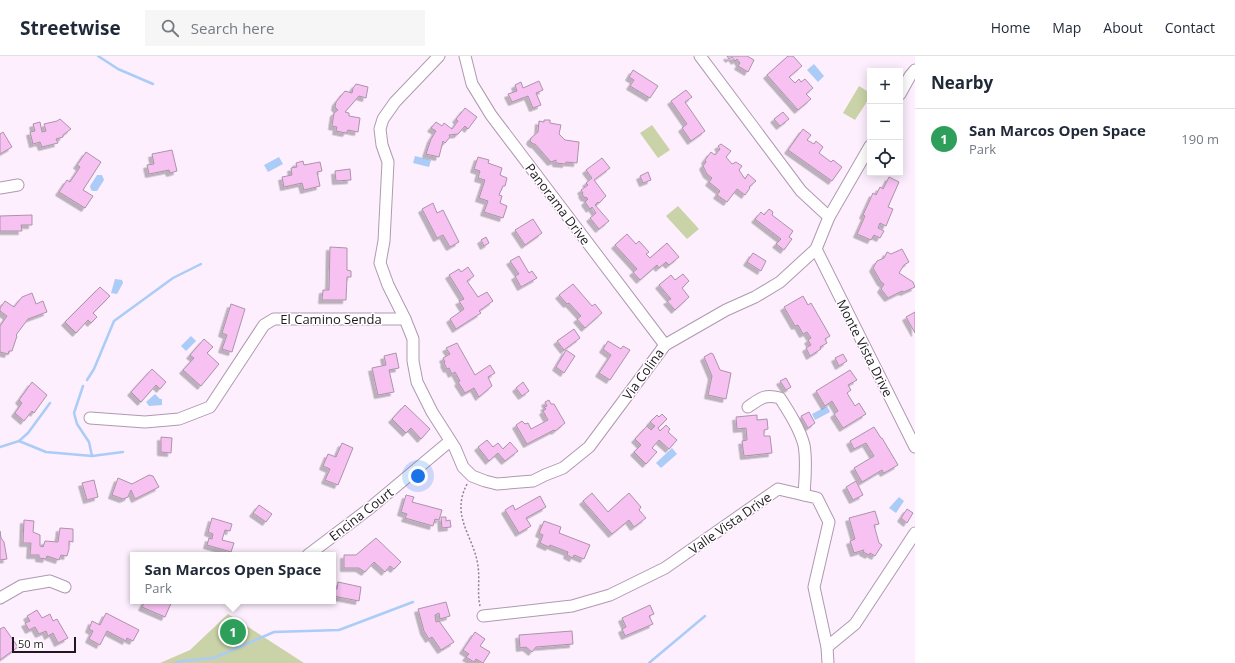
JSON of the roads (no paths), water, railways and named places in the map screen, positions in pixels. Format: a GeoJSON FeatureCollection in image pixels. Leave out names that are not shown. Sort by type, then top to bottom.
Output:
{"type":"FeatureCollection","features":[{"type":"Feature","properties":{"kind":"street"},"geometry":{"type":"LineString","coordinates":[[439,56],[395,102],[382,119],[380,129],[382,145],[388,162],[384,241],[380,263],[388,285],[413,339],[413,361],[417,382],[432,412],[450,441]]}},
{"type":"Feature","properties":{"kind":"street","name":"Panorama Drive"},"geometry":{"type":"LineString","coordinates":[[465,56],[472,84],[491,115],[665,344]]}},
{"type":"Feature","properties":{"kind":"street"},"geometry":{"type":"LineString","coordinates":[[700,56],[800,192],[829,217]]}},
{"type":"Feature","properties":{"kind":"street"},"geometry":{"type":"LineString","coordinates":[[903,89],[915,70]]}},
{"type":"Feature","properties":{"kind":"street","name":"Via Colina"},"geometry":{"type":"LineString","coordinates":[[450,441],[455,448],[463,467],[472,476],[497,484],[533,481],[563,468],[589,447],[665,344],[726,310],[755,297],[780,282],[816,249],[829,217],[867,151]]}},
{"type":"Feature","properties":{"kind":"street"},"geometry":{"type":"LineString","coordinates":[[0,188],[18,185]]}},
{"type":"Feature","properties":{"kind":"street","name":"Monte Vista Drive"},"geometry":{"type":"LineString","coordinates":[[816,249],[915,447]]}},
{"type":"Feature","properties":{"kind":"street","name":"El Camino Senda"},"geometry":{"type":"LineString","coordinates":[[90,418],[145,422],[179,419],[210,408],[264,325],[274,319],[405,319]]}},
{"type":"Feature","properties":{"kind":"street"},"geometry":{"type":"LineString","coordinates":[[748,407],[762,397],[771,396],[780,398],[795,424],[804,444],[804,495]]}},
{"type":"Feature","properties":{"kind":"street","name":"Encina Court"},"geometry":{"type":"LineString","coordinates":[[312,552],[370,508],[450,441]]}},
{"type":"Feature","properties":{"kind":"street","name":"Valle Vista Drive"},"geometry":{"type":"LineString","coordinates":[[483,616],[572,606],[610,595],[665,568],[778,489],[817,498],[829,522],[814,587],[827,647],[828,663]]}},
{"type":"Feature","properties":{"kind":"street"},"geometry":{"type":"LineString","coordinates":[[827,647],[855,624],[915,533]]}},
{"type":"Feature","properties":{"kind":"street"},"geometry":{"type":"LineString","coordinates":[[0,598],[21,586],[50,581],[65,587]]}},
{"type":"Feature","properties":{"kind":"water"},"geometry":{"type":"Polygon","coordinates":[[[814,64],[824,76],[818,82],[807,70],[814,64]]]}},
{"type":"Feature","properties":{"kind":"water"},"geometry":{"type":"Polygon","coordinates":[[[415,156],[431,160],[429,167],[413,163],[415,156]]]}},
{"type":"Feature","properties":{"kind":"water"},"geometry":{"type":"Polygon","coordinates":[[[279,157],[283,164],[268,172],[264,165],[279,157]]]}},
{"type":"Feature","properties":{"kind":"water"},"geometry":{"type":"Polygon","coordinates":[[[97,175],[102,175],[104,180],[97,191],[93,191],[91,190],[90,186],[97,175]]]}},
{"type":"Feature","properties":{"kind":"water"},"geometry":{"type":"Polygon","coordinates":[[[115,279],[122,280],[123,283],[117,294],[111,293],[115,279]]]}},
{"type":"Feature","properties":{"kind":"water"},"geometry":{"type":"Polygon","coordinates":[[[191,336],[196,341],[186,351],[181,346],[191,336]]]}},
{"type":"Feature","properties":{"kind":"water"},"geometry":{"type":"Polygon","coordinates":[[[155,394],[162,399],[162,405],[149,406],[146,402],[155,394]]]}},
{"type":"Feature","properties":{"kind":"water"},"geometry":{"type":"Polygon","coordinates":[[[827,406],[830,412],[815,420],[812,414],[827,406]]]}},
{"type":"Feature","properties":{"kind":"water"},"geometry":{"type":"Polygon","coordinates":[[[672,448],[677,454],[661,468],[656,463],[672,448]]]}},
{"type":"Feature","properties":{"kind":"water"},"geometry":{"type":"Polygon","coordinates":[[[899,497],[904,501],[896,513],[889,508],[899,497]]]}},
{"type":"Feature","properties":{"kind":"waterway"},"geometry":{"type":"LineString","coordinates":[[98,56],[118,69],[153,84]]}},
{"type":"Feature","properties":{"kind":"waterway"},"geometry":{"type":"LineString","coordinates":[[87,380],[94,369],[114,321],[173,278],[201,264]]}},
{"type":"Feature","properties":{"kind":"waterway"},"geometry":{"type":"LineString","coordinates":[[83,386],[74,413],[77,424],[89,442],[92,456]]}},
{"type":"Feature","properties":{"kind":"waterway"},"geometry":{"type":"LineString","coordinates":[[0,447],[19,441],[28,433],[50,403]]}},
{"type":"Feature","properties":{"kind":"waterway"},"geometry":{"type":"LineString","coordinates":[[19,441],[46,452],[92,456],[123,452]]}},
{"type":"Feature","properties":{"kind":"waterway"},"geometry":{"type":"LineString","coordinates":[[176,663],[182,661],[214,658],[274,632],[339,630],[413,602]]}},
{"type":"Feature","properties":{"kind":"waterway"},"geometry":{"type":"LineString","coordinates":[[649,663],[705,616]]}},
{"type":"Feature","properties":{"kind":"place","name":"San Marcos Open Space"},"geometry":{"type":"Point","coordinates":[233,632]}}]}
